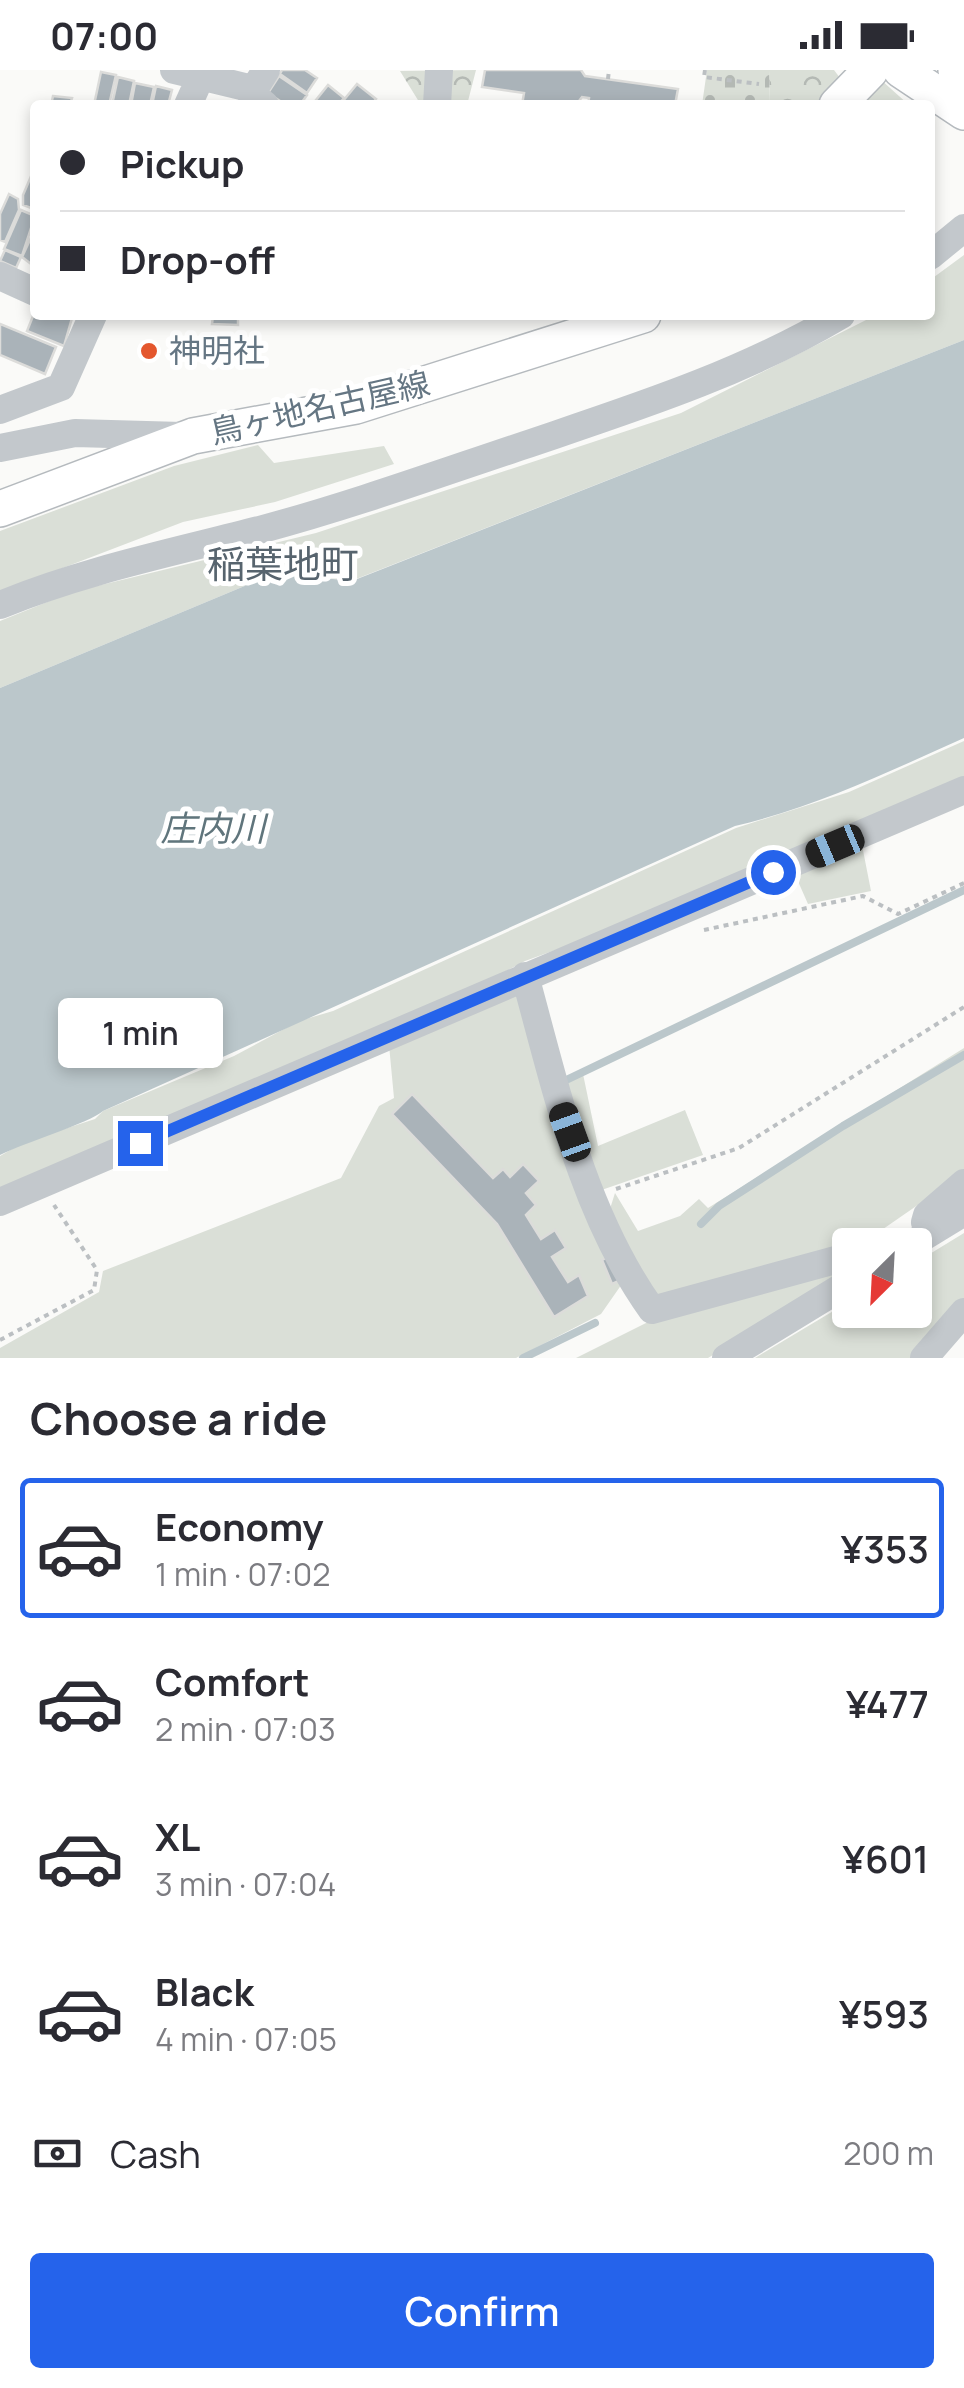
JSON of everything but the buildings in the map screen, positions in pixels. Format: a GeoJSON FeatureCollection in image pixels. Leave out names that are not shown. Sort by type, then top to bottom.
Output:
{"type":"FeatureCollection","features":[{"type":"Feature","properties":{"kind":"main road"},"geometry":{"type":"LineString","coordinates":[[901,70],[955,97]]}},
{"type":"Feature","properties":{"kind":"main road"},"geometry":{"type":"LineString","coordinates":[[842,100],[870,71]]}},
{"type":"Feature","properties":{"kind":"main road"},"geometry":{"type":"LineString","coordinates":[[486,368],[570,320]]}},
{"type":"Feature","properties":{"kind":"main road","name":"鳥ヶ地名古屋線"},"geometry":{"type":"LineString","coordinates":[[0,509],[194,436],[356,406],[628,320]]}},
{"type":"Feature","properties":{"kind":"street"},"geometry":{"type":"LineString","coordinates":[[438,100],[439,70]]}},
{"type":"Feature","properties":{"kind":"street"},"geometry":{"type":"LineString","coordinates":[[188,100],[187,73],[255,89]]}},
{"type":"Feature","properties":{"kind":"street"},"geometry":{"type":"LineString","coordinates":[[935,252],[964,228]]}},
{"type":"Feature","properties":{"kind":"street"},"geometry":{"type":"LineString","coordinates":[[0,276],[30,290]]}},
{"type":"Feature","properties":{"kind":"street"},"geometry":{"type":"LineString","coordinates":[[0,410],[60,387],[88,320]]}},
{"type":"Feature","properties":{"kind":"street"},"geometry":{"type":"LineString","coordinates":[[0,605],[56,582],[370,496],[662,399],[774,355],[833,320]]}},
{"type":"Feature","properties":{"kind":"street"},"geometry":{"type":"LineString","coordinates":[[0,448],[74,433],[194,436]]}},
{"type":"Feature","properties":{"kind":"street"},"geometry":{"type":"LineString","coordinates":[[0,1202],[964,790]]}},
{"type":"Feature","properties":{"kind":"street"},"geometry":{"type":"LineString","coordinates":[[526,976],[557,1094],[594,1201],[626,1275],[652,1310],[832,1261]]}},
{"type":"Feature","properties":{"kind":"street"},"geometry":{"type":"LineString","coordinates":[[924,1228],[927,1215],[964,1184]]}},
{"type":"Feature","properties":{"kind":"street"},"geometry":{"type":"LineString","coordinates":[[932,1231],[964,1212]]}},
{"type":"Feature","properties":{"kind":"street"},"geometry":{"type":"LineString","coordinates":[[726,1358],[832,1293]]}},
{"type":"Feature","properties":{"kind":"street"},"geometry":{"type":"LineString","coordinates":[[924,1358],[964,1312]]}},
{"type":"Feature","properties":{"kind":"street"},"geometry":{"type":"LineString","coordinates":[[946,1358],[964,1340]]}},
{"type":"Feature","properties":{"kind":"path"},"geometry":{"type":"LineString","coordinates":[[608,79],[609,70]]}},
{"type":"Feature","properties":{"kind":"path"},"geometry":{"type":"LineString","coordinates":[[705,70],[704,77],[759,84]]}},
{"type":"Feature","properties":{"kind":"path"},"geometry":{"type":"LineString","coordinates":[[705,930],[863,896],[898,914],[964,883]]}},
{"type":"Feature","properties":{"kind":"path"},"geometry":{"type":"LineString","coordinates":[[594,1201],[611,1190],[739,1148],[964,1007]]}},
{"type":"Feature","properties":{"kind":"path"},"geometry":{"type":"LineString","coordinates":[[0,1340],[94,1290],[97,1281],[97,1270],[55,1207],[45,1184]]}},
{"type":"Feature","properties":{"kind":"green space"},"geometry":{"type":"Polygon","coordinates":[[[476,70],[468,100],[418,100],[400,71],[476,70]]]}},
{"type":"Feature","properties":{"kind":"green space"},"geometry":{"type":"Polygon","coordinates":[[[707,70],[769,70],[770,100],[703,100],[707,70]]]}},
{"type":"Feature","properties":{"kind":"green space"},"geometry":{"type":"Polygon","coordinates":[[[769,70],[834,70],[840,78],[822,100],[770,100],[769,70]]]}},
{"type":"Feature","properties":{"kind":"green space"},"geometry":{"type":"Polygon","coordinates":[[[880,79],[903,100],[859,100],[880,79]]]}},
{"type":"Feature","properties":{"kind":"green space"},"geometry":{"type":"Polygon","coordinates":[[[964,255],[964,340],[351,581],[276,573],[0,688],[0,621],[72,592],[316,533],[681,413],[866,320],[935,320],[935,276],[964,255]]]}},
{"type":"Feature","properties":{"kind":"green space"},"geometry":{"type":"Polygon","coordinates":[[[258,445],[274,463],[384,446],[394,464],[275,502],[183,522],[0,592],[0,531],[174,466],[258,445]]]}},
{"type":"Feature","properties":{"kind":"green space"},"geometry":{"type":"Polygon","coordinates":[[[964,741],[964,787],[671,908],[525,961],[425,1014],[0,1192],[0,1156],[24,1142],[95,1119],[103,1111],[234,1056],[299,1021],[333,1011],[736,828],[849,792],[964,741]]]}},
{"type":"Feature","properties":{"kind":"green space"},"geometry":{"type":"Polygon","coordinates":[[[861,840],[871,891],[808,904],[793,870],[861,840]]]}},
{"type":"Feature","properties":{"kind":"green space"},"geometry":{"type":"Polygon","coordinates":[[[517,986],[550,1092],[583,1074],[598,1146],[685,1110],[703,1155],[587,1195],[624,1281],[601,1314],[516,1358],[0,1358],[0,1348],[99,1292],[103,1271],[341,1178],[379,1106],[394,1098],[389,1045],[517,986]]]}},
{"type":"Feature","properties":{"kind":"green space"},"geometry":{"type":"Polygon","coordinates":[[[964,1048],[964,1173],[885,1228],[832,1228],[832,1253],[656,1300],[609,1212],[615,1193],[638,1231],[680,1216],[699,1199],[708,1208],[964,1048]]]}},
{"type":"Feature","properties":{"kind":"green space"},"geometry":{"type":"Polygon","coordinates":[[[964,1233],[964,1302],[912,1358],[755,1358],[832,1312],[832,1328],[932,1328],[932,1253],[964,1233]]]}},
{"type":"Feature","properties":{"kind":"green space"},"geometry":{"type":"Polygon","coordinates":[[[832,1267],[832,1282],[708,1358],[576,1358],[658,1317],[832,1267]]]}},
{"type":"Feature","properties":{"kind":"water","name":"庄内川"},"geometry":{"type":"Polygon","coordinates":[[[964,340],[964,738],[823,799],[735,826],[85,1121],[0,1155],[0,688],[276,573],[352,581],[964,340]]]}},
{"type":"Feature","properties":{"kind":"waterway"},"geometry":{"type":"LineString","coordinates":[[562,1082],[964,890]]}},
{"type":"Feature","properties":{"kind":"waterway"},"geometry":{"type":"LineString","coordinates":[[701,1224],[719,1206],[843,1126],[964,1055]]}},
{"type":"Feature","properties":{"kind":"waterway"},"geometry":{"type":"LineString","coordinates":[[523,1358],[595,1323]]}},
{"type":"Feature","properties":{"kind":"place","name":"神明社"},"geometry":{"type":"Point","coordinates":[149,351]}},
{"type":"Feature","properties":{"kind":"district","name":"稲葉地町"},"geometry":{"type":"Point","coordinates":[283,565]}},
{"type":"Feature","properties":{"kind":"route"},"geometry":{"type":"LineString","coordinates":[[140,1143],[773,872]]}}]}
